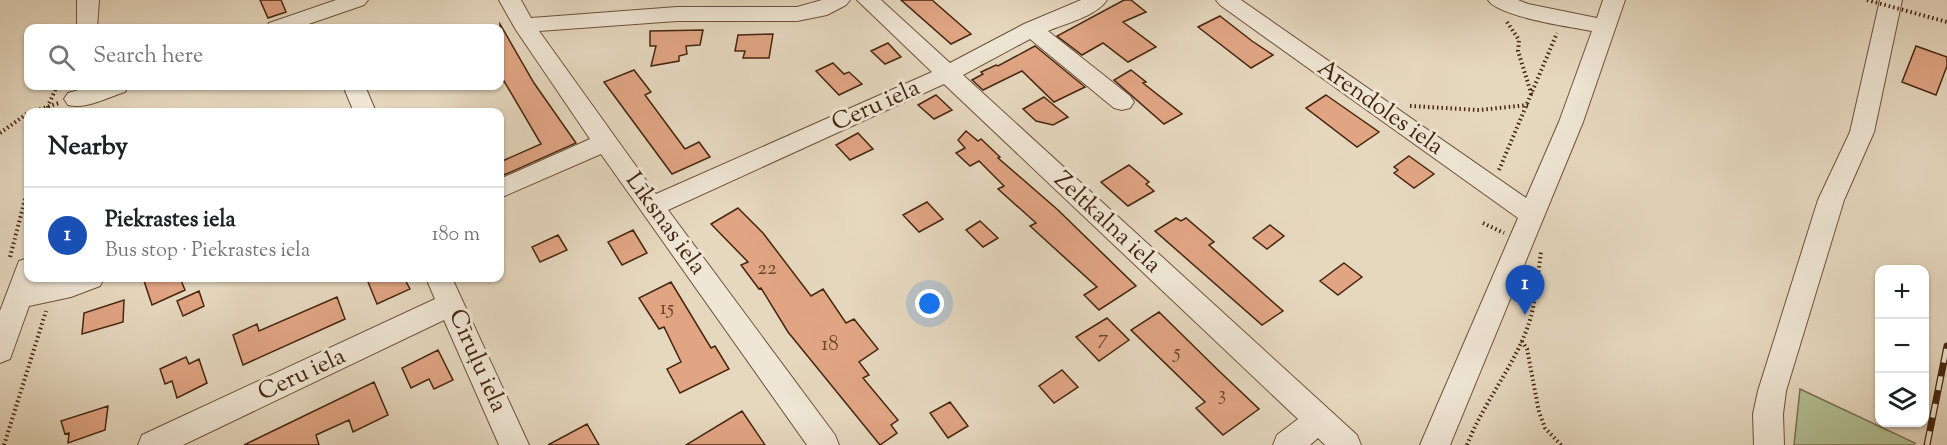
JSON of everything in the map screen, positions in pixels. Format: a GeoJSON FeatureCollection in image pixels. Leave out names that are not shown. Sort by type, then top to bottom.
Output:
{"type":"FeatureCollection","features":[{"type":"Feature","properties":{"kind":"street"},"geometry":{"type":"LineString","coordinates":[[87,24],[88,0]]}},
{"type":"Feature","properties":{"kind":"street"},"geometry":{"type":"LineString","coordinates":[[288,24],[357,0]]}},
{"type":"Feature","properties":{"kind":"street","name":"Līksnas iela"},"geometry":{"type":"LineString","coordinates":[[510,0],[524,25],[605,142],[824,445]]}},
{"type":"Feature","properties":{"kind":"street"},"geometry":{"type":"LineString","coordinates":[[524,25],[677,14],[797,14],[819,10],[839,0]]}},
{"type":"Feature","properties":{"kind":"street","name":"Zeltkalna iela"},"geometry":{"type":"LineString","coordinates":[[868,0],[1346,445]]}},
{"type":"Feature","properties":{"kind":"street","name":"Ceru iela"},"geometry":{"type":"LineString","coordinates":[[652,206],[946,74],[1032,29],[1080,10],[1096,0]]}},
{"type":"Feature","properties":{"kind":"street","name":"Arendoles iela"},"geometry":{"type":"LineString","coordinates":[[1227,0],[1533,216]]}},
{"type":"Feature","properties":{"kind":"street"},"geometry":{"type":"LineString","coordinates":[[1435,445],[1572,122],[1614,0]]}},
{"type":"Feature","properties":{"kind":"street"},"geometry":{"type":"LineString","coordinates":[[1769,445],[1768,414],[1772,391],[1831,200],[1862,132],[1892,0]]}},
{"type":"Feature","properties":{"kind":"street"},"geometry":{"type":"LineString","coordinates":[[1501,8],[1523,9],[1604,27]]}},
{"type":"Feature","properties":{"kind":"street"},"geometry":{"type":"LineString","coordinates":[[1032,29],[1122,102]]}},
{"type":"Feature","properties":{"kind":"street"},"geometry":{"type":"LineString","coordinates":[[76,99],[104,90]]}},
{"type":"Feature","properties":{"kind":"street"},"geometry":{"type":"LineString","coordinates":[[356,90],[363,108]]}},
{"type":"Feature","properties":{"kind":"street"},"geometry":{"type":"LineString","coordinates":[[504,187],[605,142]]}},
{"type":"Feature","properties":{"kind":"street"},"geometry":{"type":"LineString","coordinates":[[0,351],[19,297],[18,265]]}},
{"type":"Feature","properties":{"kind":"street"},"geometry":{"type":"LineString","coordinates":[[19,297],[78,282]]}},
{"type":"Feature","properties":{"kind":"street","name":"Cīruļu iela"},"geometry":{"type":"LineString","coordinates":[[441,282],[514,445]]}},
{"type":"Feature","properties":{"kind":"street","name":"Ceru iela"},"geometry":{"type":"LineString","coordinates":[[153,445],[451,304]]}},
{"type":"Feature","properties":{"kind":"street"},"geometry":{"type":"LineString","coordinates":[[1288,445],[1319,420]]}},
{"type":"Feature","properties":{"kind":"path"},"geometry":{"type":"LineString","coordinates":[[1867,0],[1947,22]]}},
{"type":"Feature","properties":{"kind":"path"},"geometry":{"type":"LineString","coordinates":[[1501,8],[1519,40],[1518,51],[1532,97]]}},
{"type":"Feature","properties":{"kind":"path"},"geometry":{"type":"LineString","coordinates":[[1495,178],[1532,97],[1563,18]]}},
{"type":"Feature","properties":{"kind":"path"},"geometry":{"type":"LineString","coordinates":[[48,106],[55,90]]}},
{"type":"Feature","properties":{"kind":"path"},"geometry":{"type":"LineString","coordinates":[[43,108],[76,99]]}},
{"type":"Feature","properties":{"kind":"path"},"geometry":{"type":"LineString","coordinates":[[1382,110],[1395,106],[1502,109],[1528,105]]}},
{"type":"Feature","properties":{"kind":"path"},"geometry":{"type":"LineString","coordinates":[[0,133],[24,117]]}},
{"type":"Feature","properties":{"kind":"path"},"geometry":{"type":"LineString","coordinates":[[18,265],[24,219]]}},
{"type":"Feature","properties":{"kind":"path"},"geometry":{"type":"LineString","coordinates":[[1483,223],[1507,234]]}},
{"type":"Feature","properties":{"kind":"path"},"geometry":{"type":"LineString","coordinates":[[1467,445],[1475,421],[1522,341],[1531,312],[1542,249],[1535,246]]}},
{"type":"Feature","properties":{"kind":"path"},"geometry":{"type":"LineString","coordinates":[[4,445],[42,318],[56,289]]}},
{"type":"Feature","properties":{"kind":"path"},"geometry":{"type":"LineString","coordinates":[[1522,341],[1527,349],[1539,412],[1545,428],[1561,445]]}},
{"type":"Feature","properties":{"kind":"green space"},"geometry":{"type":"Polygon","coordinates":[[[1800,389],[1875,424],[1875,427],[1881,427],[1915,443],[1914,445],[1794,445],[1800,389]]]}},
{"type":"Feature","properties":{"kind":"building"},"geometry":{"type":"Polygon","coordinates":[[[260,0],[281,0],[286,12],[268,18],[260,0]]]}},
{"type":"Feature","properties":{"kind":"building"},"geometry":{"type":"Polygon","coordinates":[[[901,0],[932,0],[971,34],[951,44],[901,0]]]}},
{"type":"Feature","properties":{"kind":"building"},"geometry":{"type":"Polygon","coordinates":[[[1124,0],[1131,0],[1146,12],[1123,22],[1156,47],[1128,62],[1103,43],[1082,55],[1057,36],[1124,0]]]}},
{"type":"Feature","properties":{"kind":"building"},"geometry":{"type":"Polygon","coordinates":[[[1220,16],[1273,55],[1251,68],[1198,27],[1220,16]]]}},
{"type":"Feature","properties":{"kind":"building"},"geometry":{"type":"Polygon","coordinates":[[[703,30],[700,45],[686,46],[687,54],[679,56],[679,61],[651,66],[656,46],[650,46],[650,31],[703,30]]]}},
{"type":"Feature","properties":{"kind":"building"},"geometry":{"type":"Polygon","coordinates":[[[504,31],[534,83],[576,143],[504,175],[504,160],[541,144],[504,81],[504,31]]]}},
{"type":"Feature","properties":{"kind":"building"},"geometry":{"type":"Polygon","coordinates":[[[773,34],[769,58],[743,58],[745,51],[735,51],[738,35],[773,34]]]}},
{"type":"Feature","properties":{"kind":"building"},"geometry":{"type":"Polygon","coordinates":[[[888,43],[901,57],[885,64],[871,51],[888,43]]]}},
{"type":"Feature","properties":{"kind":"building"},"geometry":{"type":"Polygon","coordinates":[[[1035,46],[1085,87],[1054,102],[1022,71],[983,90],[972,80],[983,74],[981,72],[998,66],[1035,46]]]}},
{"type":"Feature","properties":{"kind":"building"},"geometry":{"type":"Polygon","coordinates":[[[1916,46],[1947,57],[1947,66],[1936,95],[1902,82],[1916,46]]]}},
{"type":"Feature","properties":{"kind":"building"},"geometry":{"type":"Polygon","coordinates":[[[833,63],[844,74],[849,72],[862,84],[839,95],[816,71],[833,63]]]}},
{"type":"Feature","properties":{"kind":"building"},"geometry":{"type":"Polygon","coordinates":[[[634,70],[651,92],[645,95],[685,149],[699,142],[710,157],[672,174],[604,82],[634,70]]]}},
{"type":"Feature","properties":{"kind":"building"},"geometry":{"type":"Polygon","coordinates":[[[1131,70],[1146,82],[1143,83],[1182,114],[1164,124],[1114,80],[1131,70]]]}},
{"type":"Feature","properties":{"kind":"building"},"geometry":{"type":"Polygon","coordinates":[[[936,95],[952,110],[934,119],[918,105],[936,95]]]}},
{"type":"Feature","properties":{"kind":"building"},"geometry":{"type":"Polygon","coordinates":[[[1326,95],[1379,132],[1357,147],[1306,108],[1326,95]]]}},
{"type":"Feature","properties":{"kind":"building"},"geometry":{"type":"Polygon","coordinates":[[[1044,97],[1068,117],[1053,125],[1036,121],[1023,109],[1044,97]]]}},
{"type":"Feature","properties":{"kind":"building"},"geometry":{"type":"Polygon","coordinates":[[[966,131],[978,141],[981,139],[1000,157],[998,158],[1058,210],[1136,286],[1099,310],[1084,295],[1097,287],[1030,226],[1036,223],[998,189],[1004,186],[979,161],[970,166],[956,153],[965,148],[958,140],[966,131]]]}},
{"type":"Feature","properties":{"kind":"building"},"geometry":{"type":"Polygon","coordinates":[[[858,133],[873,149],[850,160],[836,145],[858,133]]]}},
{"type":"Feature","properties":{"kind":"building"},"geometry":{"type":"Polygon","coordinates":[[[1409,156],[1434,174],[1414,188],[1394,173],[1398,170],[1394,167],[1409,156]]]}},
{"type":"Feature","properties":{"kind":"building"},"geometry":{"type":"Polygon","coordinates":[[[1129,165],[1149,182],[1146,184],[1154,191],[1128,206],[1101,182],[1129,165]]]}},
{"type":"Feature","properties":{"kind":"building"},"geometry":{"type":"Polygon","coordinates":[[[927,202],[943,219],[919,232],[903,215],[927,202]]]}},
{"type":"Feature","properties":{"kind":"building"},"geometry":{"type":"Polygon","coordinates":[[[738,208],[763,233],[811,296],[823,289],[846,323],[854,319],[878,349],[859,362],[869,375],[863,378],[898,420],[891,425],[897,433],[880,445],[788,332],[761,288],[759,289],[741,265],[748,262],[711,224],[738,208]]]}},
{"type":"Feature","properties":{"kind":"building"},"geometry":{"type":"Polygon","coordinates":[[[1176,218],[1181,221],[1186,218],[1214,242],[1209,245],[1283,311],[1262,325],[1155,231],[1176,218]]]}},
{"type":"Feature","properties":{"kind":"building"},"geometry":{"type":"Polygon","coordinates":[[[980,221],[998,238],[983,247],[966,230],[980,221]]]}},
{"type":"Feature","properties":{"kind":"building"},"geometry":{"type":"Polygon","coordinates":[[[1270,225],[1284,236],[1267,249],[1253,238],[1270,225]]]}},
{"type":"Feature","properties":{"kind":"building"},"geometry":{"type":"Polygon","coordinates":[[[633,230],[647,253],[622,265],[608,242],[633,230]]]}},
{"type":"Feature","properties":{"kind":"building"},"geometry":{"type":"Polygon","coordinates":[[[558,235],[567,250],[540,262],[532,247],[558,235]]]}},
{"type":"Feature","properties":{"kind":"building"},"geometry":{"type":"Polygon","coordinates":[[[1344,263],[1362,277],[1338,295],[1320,281],[1344,263]]]}},
{"type":"Feature","properties":{"kind":"building"},"geometry":{"type":"Polygon","coordinates":[[[144,282],[182,282],[185,290],[152,305],[144,282]]]}},
{"type":"Feature","properties":{"kind":"building"},"geometry":{"type":"Polygon","coordinates":[[[368,282],[406,282],[410,289],[377,304],[368,282]]]}},
{"type":"Feature","properties":{"kind":"building"},"geometry":{"type":"Polygon","coordinates":[[[671,282],[711,348],[715,346],[729,369],[680,393],[667,369],[681,362],[664,327],[659,329],[639,298],[671,282]]]}},
{"type":"Feature","properties":{"kind":"building"},"geometry":{"type":"Polygon","coordinates":[[[199,291],[204,306],[183,316],[177,301],[199,291]]]}},
{"type":"Feature","properties":{"kind":"building"},"geometry":{"type":"Polygon","coordinates":[[[337,297],[345,319],[243,365],[233,335],[257,324],[259,331],[337,297]]]}},
{"type":"Feature","properties":{"kind":"building"},"geometry":{"type":"Polygon","coordinates":[[[124,300],[123,322],[82,334],[84,313],[124,300]]]}},
{"type":"Feature","properties":{"kind":"building"},"geometry":{"type":"Polygon","coordinates":[[[1159,312],[1259,409],[1223,435],[1196,408],[1205,402],[1131,330],[1159,312]]]}},
{"type":"Feature","properties":{"kind":"building"},"geometry":{"type":"Polygon","coordinates":[[[1107,318],[1129,340],[1099,361],[1076,337],[1107,318]]]}},
{"type":"Feature","properties":{"kind":"building"},"geometry":{"type":"Polygon","coordinates":[[[438,350],[453,380],[434,389],[429,379],[411,388],[402,368],[438,350]]]}},
{"type":"Feature","properties":{"kind":"building"},"geometry":{"type":"Polygon","coordinates":[[[186,357],[189,364],[199,359],[207,383],[177,398],[172,381],[165,384],[160,369],[186,357]]]}},
{"type":"Feature","properties":{"kind":"building"},"geometry":{"type":"Polygon","coordinates":[[[1062,370],[1078,387],[1054,403],[1039,386],[1062,370]]]}},
{"type":"Feature","properties":{"kind":"building"},"geometry":{"type":"Polygon","coordinates":[[[374,382],[388,415],[353,432],[349,420],[316,435],[319,445],[244,445],[374,382]]]}},
{"type":"Feature","properties":{"kind":"building"},"geometry":{"type":"Polygon","coordinates":[[[950,402],[968,426],[948,438],[930,413],[950,402]]]}},
{"type":"Feature","properties":{"kind":"building"},"geometry":{"type":"Polygon","coordinates":[[[108,406],[105,430],[68,443],[69,433],[65,434],[61,421],[108,406]]]}},
{"type":"Feature","properties":{"kind":"building"},"geometry":{"type":"Polygon","coordinates":[[[742,411],[765,445],[686,445],[742,411]]]}},
{"type":"Feature","properties":{"kind":"building"},"geometry":{"type":"Polygon","coordinates":[[[587,424],[599,445],[548,445],[587,424]]]}},
{"type":"Feature","properties":{"kind":"railway"},"geometry":{"type":"LineString","coordinates":[[1927,445],[1947,346]]}},
{"type":"Feature","properties":{"kind":"place","name":"Piekrastes iela"},"geometry":{"type":"Point","coordinates":[1525,315]}}]}
